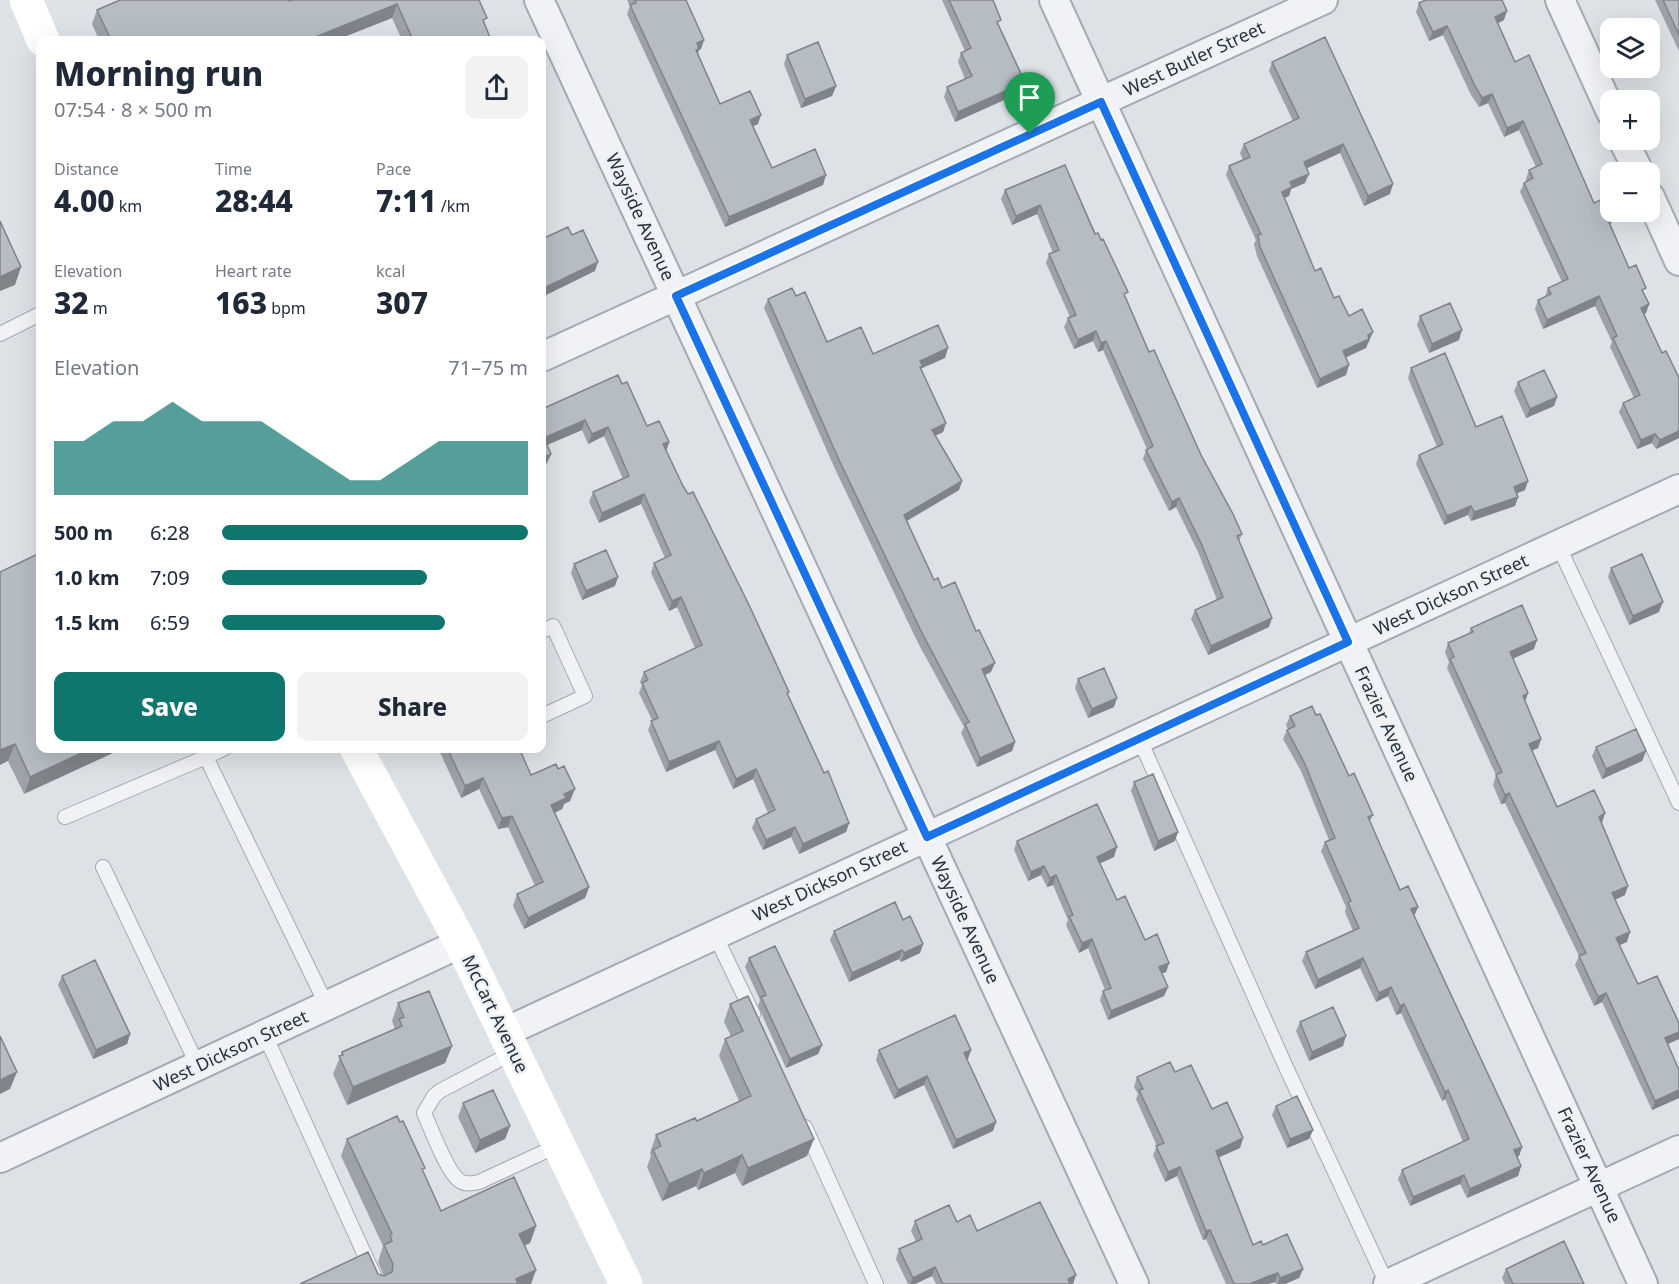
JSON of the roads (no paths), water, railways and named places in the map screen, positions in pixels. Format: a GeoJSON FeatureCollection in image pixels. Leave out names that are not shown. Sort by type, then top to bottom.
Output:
{"type":"FeatureCollection","features":[{"type":"Feature","properties":{"kind":"main road"},"geometry":{"type":"LineString","coordinates":[[26,0],[41,36]]}},
{"type":"Feature","properties":{"kind":"main road","name":"McCart Avenue"},"geometry":{"type":"LineString","coordinates":[[359,753],[460,943],[626,1284]]}},
{"type":"Feature","properties":{"kind":"street","name":"Wayside Avenue"},"geometry":{"type":"LineString","coordinates":[[539,0],[1134,1284]]}},
{"type":"Feature","properties":{"kind":"street","name":"Frazier Avenue"},"geometry":{"type":"LineString","coordinates":[[1054,0],[1643,1284]]}},
{"type":"Feature","properties":{"kind":"street","name":"West Butler Street"},"geometry":{"type":"LineString","coordinates":[[546,355],[1323,0]]}},
{"type":"Feature","properties":{"kind":"street"},"geometry":{"type":"LineString","coordinates":[[1560,0],[1601,90]]}},
{"type":"Feature","properties":{"kind":"street"},"geometry":{"type":"LineString","coordinates":[[1660,219],[1679,261]]}},
{"type":"Feature","properties":{"kind":"street","name":"West Dickson Street"},"geometry":{"type":"LineString","coordinates":[[509,1042],[716,934],[1679,489]]}},
{"type":"Feature","properties":{"kind":"street","name":"West Dickson Street"},"geometry":{"type":"LineString","coordinates":[[0,1158],[460,943]]}},
{"type":"Feature","properties":{"kind":"street"},"geometry":{"type":"LineString","coordinates":[[1388,1284],[1679,1150]]}},
{"type":"Feature","properties":{"kind":"lane"},"geometry":{"type":"LineString","coordinates":[[0,334],[36,316]]}},
{"type":"Feature","properties":{"kind":"lane"},"geometry":{"type":"LineString","coordinates":[[1558,545],[1679,803]]}},
{"type":"Feature","properties":{"kind":"lane"},"geometry":{"type":"LineString","coordinates":[[546,629],[553,626],[585,696],[546,714]]}},
{"type":"Feature","properties":{"kind":"lane"},"geometry":{"type":"LineString","coordinates":[[1140,738],[1285,1065],[1388,1284]]}},
{"type":"Feature","properties":{"kind":"lane"},"geometry":{"type":"LineString","coordinates":[[65,817],[204,753],[327,1006]]}},
{"type":"Feature","properties":{"kind":"lane"},"geometry":{"type":"LineString","coordinates":[[103,867],[198,1066]]}},
{"type":"Feature","properties":{"kind":"lane"},"geometry":{"type":"LineString","coordinates":[[716,934],[759,1027]]}},
{"type":"Feature","properties":{"kind":"lane"},"geometry":{"type":"LineString","coordinates":[[265,1035],[378,1284]]}},
{"type":"Feature","properties":{"kind":"lane"},"geometry":{"type":"LineString","coordinates":[[509,1042],[434,1096],[424,1113],[433,1133],[457,1180],[466,1184],[479,1182],[559,1145]]}},
{"type":"Feature","properties":{"kind":"lane"},"geometry":{"type":"LineString","coordinates":[[798,1110],[876,1284]]}}]}
